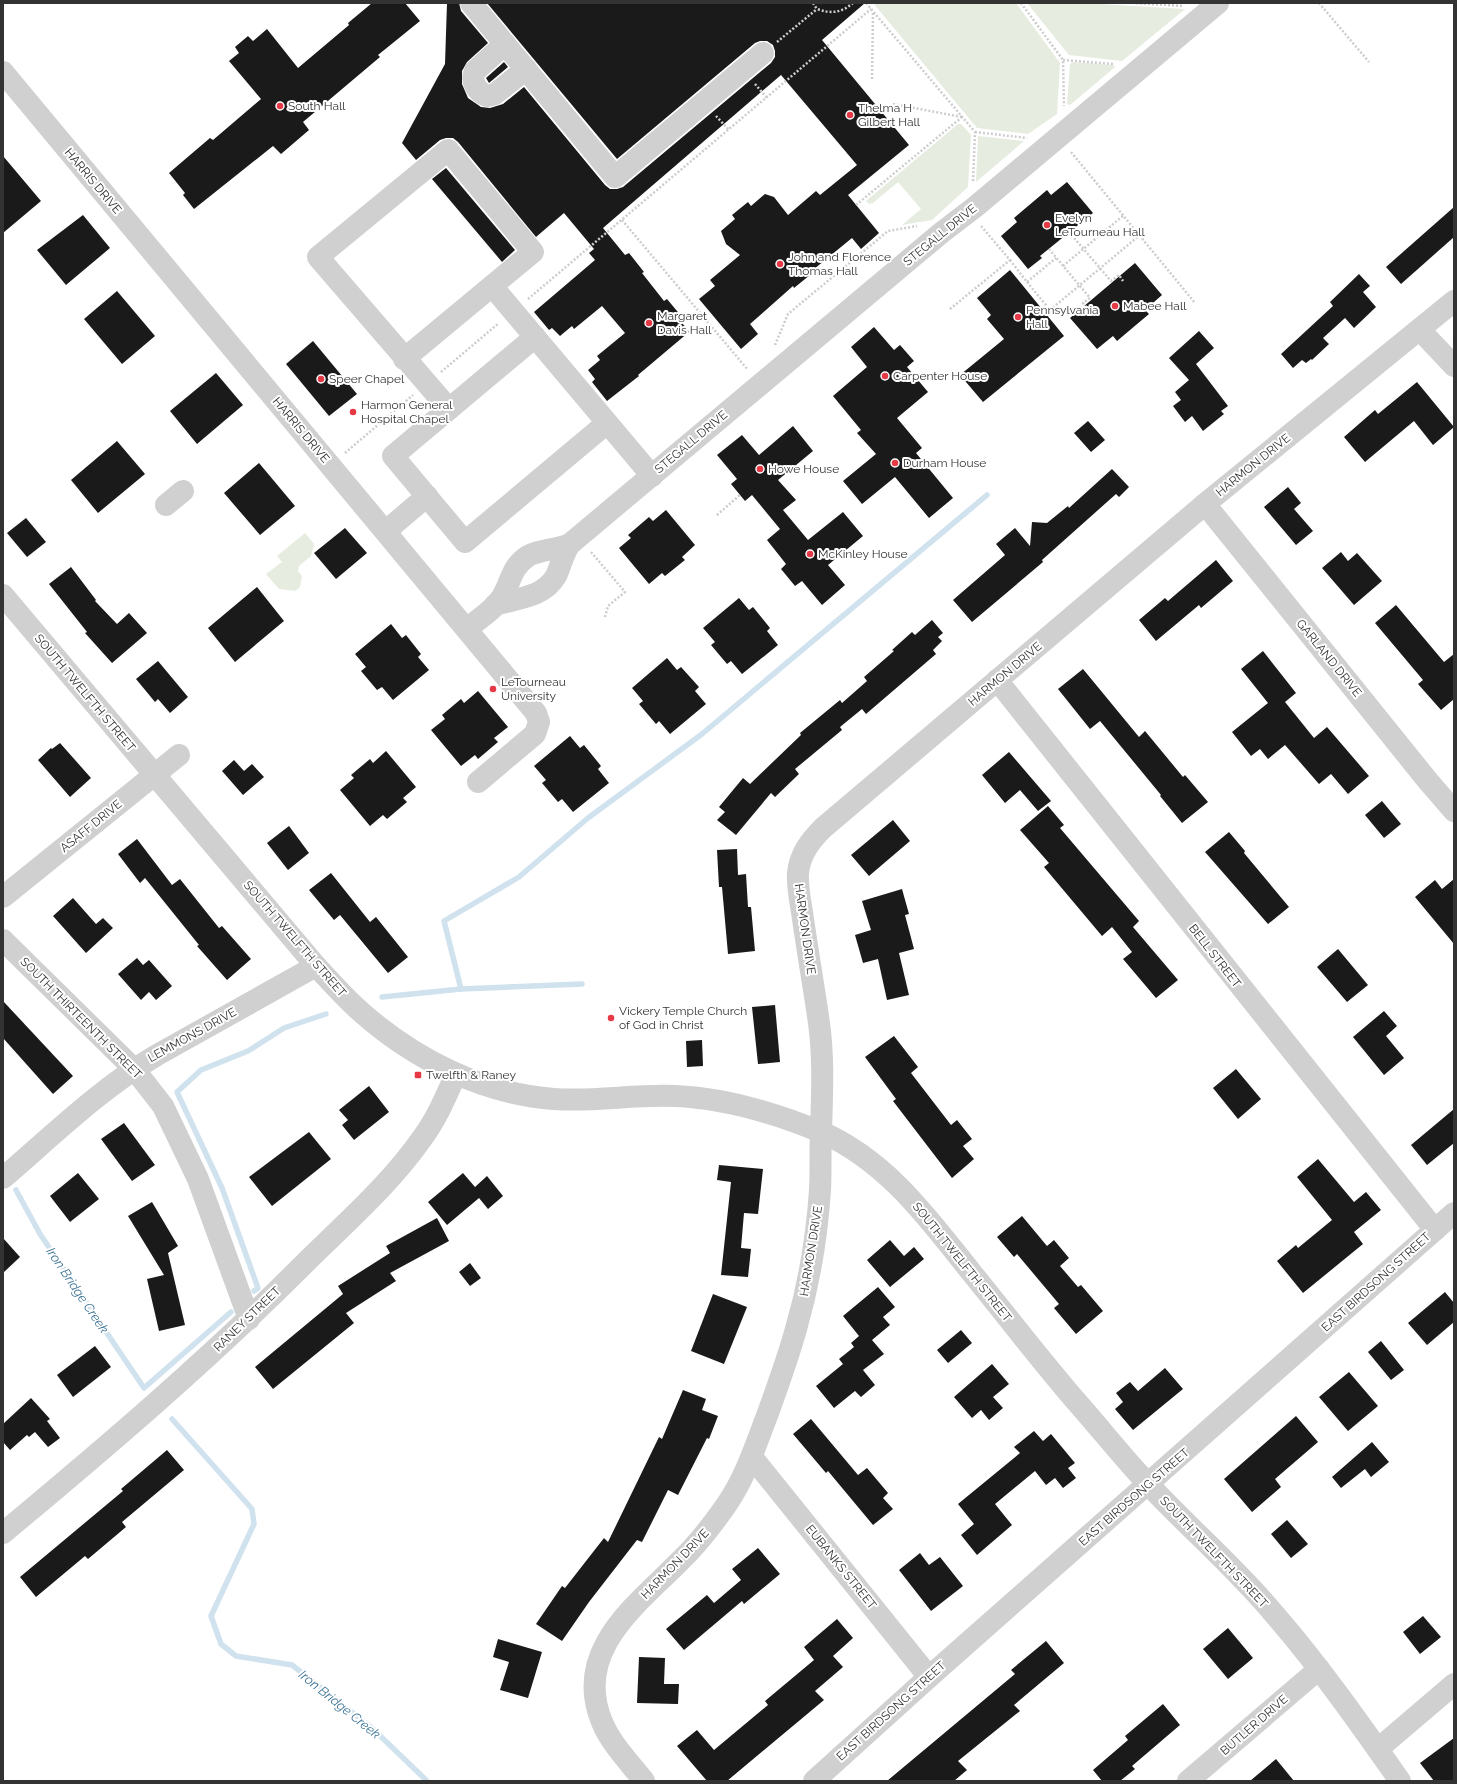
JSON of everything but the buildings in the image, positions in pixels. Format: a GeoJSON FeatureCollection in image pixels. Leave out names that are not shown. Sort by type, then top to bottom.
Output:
{"type":"FeatureCollection","features":[{"type":"Feature","properties":{"kind":"street"},"geometry":{"type":"LineString","coordinates":[[471,3],[615,177],[764,53]]}},
{"type":"Feature","properties":{"kind":"street","name":"STEGALL DRIVE"},"geometry":{"type":"LineString","coordinates":[[495,605],[532,596],[544,589],[556,574],[563,556],[578,545],[652,476],[760,384],[941,233],[975,207],[1218,3]]}},
{"type":"Feature","properties":{"kind":"street"},"geometry":{"type":"LineString","coordinates":[[505,44],[475,70],[473,82],[478,90],[487,96],[495,94],[526,69]]}},
{"type":"Feature","properties":{"kind":"street","name":"HARRIS DRIVE"},"geometry":{"type":"LineString","coordinates":[[3,72],[533,709],[539,722],[535,734],[478,782]]}},
{"type":"Feature","properties":{"kind":"street"},"geometry":{"type":"LineString","coordinates":[[404,359],[533,252],[448,150],[318,256],[404,359],[449,409]]}},
{"type":"Feature","properties":{"kind":"street"},"geometry":{"type":"LineString","coordinates":[[492,286],[652,476]]}},
{"type":"Feature","properties":{"kind":"street","name":"HARMON DRIVE"},"geometry":{"type":"LineString","coordinates":[[644,1781],[609,1736],[601,1721],[597,1707],[595,1690],[597,1672],[601,1657],[615,1627],[628,1612],[700,1541],[729,1500],[752,1457],[787,1359],[808,1280],[820,1193],[821,1132],[824,1085],[822,1048],[798,886],[800,862],[812,839],[823,828],[1205,504],[1454,301]]}},
{"type":"Feature","properties":{"kind":"street"},"geometry":{"type":"LineString","coordinates":[[1420,330],[1454,366]]}},
{"type":"Feature","properties":{"kind":"street"},"geometry":{"type":"LineString","coordinates":[[535,337],[393,456],[466,542],[607,423]]}},
{"type":"Feature","properties":{"kind":"street"},"geometry":{"type":"LineString","coordinates":[[166,505],[183,491]]}},
{"type":"Feature","properties":{"kind":"street"},"geometry":{"type":"LineString","coordinates":[[386,531],[427,496]]}},
{"type":"Feature","properties":{"kind":"street","name":"GARLAND DRIVE"},"geometry":{"type":"LineString","coordinates":[[1205,504],[1428,781],[1454,811]]}},
{"type":"Feature","properties":{"kind":"street","name":"STEGALL DRIVE"},"geometry":{"type":"LineString","coordinates":[[467,629],[502,598],[512,573],[521,562],[533,554],[578,545]]}},
{"type":"Feature","properties":{"kind":"street","name":"SOUTH TWELFTH STREET"},"geometry":{"type":"LineString","coordinates":[[3,595],[316,966],[359,1010],[388,1034],[415,1053],[456,1074],[505,1091],[552,1099],[599,1100],[673,1095],[708,1098],[757,1109],[821,1132],[849,1146],[877,1166],[920,1207],[1054,1375],[1148,1484],[1275,1614],[1319,1669],[1400,1781]]}},
{"type":"Feature","properties":{"kind":"street","name":"BELL STREET"},"geometry":{"type":"LineString","coordinates":[[997,680],[1435,1230]]}},
{"type":"Feature","properties":{"kind":"street","name":"ASAFF DRIVE"},"geometry":{"type":"LineString","coordinates":[[3,897],[180,755]]}},
{"type":"Feature","properties":{"kind":"street","name":"SOUTH THIRTEENTH STREET"},"geometry":{"type":"LineString","coordinates":[[3,940],[134,1069],[163,1106],[185,1148],[198,1179],[249,1319]]}},
{"type":"Feature","properties":{"kind":"street","name":"LEMMONS DRIVE"},"geometry":{"type":"LineString","coordinates":[[3,1178],[101,1094],[134,1069],[316,966]]}},
{"type":"Feature","properties":{"kind":"street","name":"RANEY STREET"},"geometry":{"type":"LineString","coordinates":[[3,1533],[109,1445],[177,1385],[249,1319],[373,1196],[399,1168],[431,1125],[456,1074]]}},
{"type":"Feature","properties":{"kind":"street","name":"EAST BIRDSONG STREET"},"geometry":{"type":"LineString","coordinates":[[814,1781],[929,1677],[1454,1213]]}},
{"type":"Feature","properties":{"kind":"street","name":"EUBANKS STREET"},"geometry":{"type":"LineString","coordinates":[[752,1457],[929,1677]]}},
{"type":"Feature","properties":{"kind":"street","name":"BUTLER DRIVE"},"geometry":{"type":"LineString","coordinates":[[1188,1781],[1319,1669]]}},
{"type":"Feature","properties":{"kind":"street"},"geometry":{"type":"LineString","coordinates":[[1378,1749],[1454,1684]]}},
{"type":"Feature","properties":{"kind":"path"},"geometry":{"type":"LineString","coordinates":[[813,3],[817,9],[833,13],[847,8],[853,3]]}},
{"type":"Feature","properties":{"kind":"path"},"geometry":{"type":"LineString","coordinates":[[866,3],[975,132],[1032,139],[1057,137]]}},
{"type":"Feature","properties":{"kind":"path"},"geometry":{"type":"LineString","coordinates":[[1021,3],[1063,60],[1057,137],[1124,215],[1195,303]]}},
{"type":"Feature","properties":{"kind":"path"},"geometry":{"type":"LineString","coordinates":[[1132,3],[1186,6]]}},
{"type":"Feature","properties":{"kind":"path"},"geometry":{"type":"LineString","coordinates":[[1320,3],[1369,62]]}},
{"type":"Feature","properties":{"kind":"path"},"geometry":{"type":"LineString","coordinates":[[764,53],[817,9]]}},
{"type":"Feature","properties":{"kind":"path"},"geometry":{"type":"LineString","coordinates":[[872,10],[872,80]]}},
{"type":"Feature","properties":{"kind":"path"},"geometry":{"type":"LineString","coordinates":[[526,300],[872,10]]}},
{"type":"Feature","properties":{"kind":"path"},"geometry":{"type":"LineString","coordinates":[[1063,60],[1119,65]]}},
{"type":"Feature","properties":{"kind":"path"},"geometry":{"type":"LineString","coordinates":[[892,104],[962,117]]}},
{"type":"Feature","properties":{"kind":"path"},"geometry":{"type":"LineString","coordinates":[[856,205],[962,117]]}},
{"type":"Feature","properties":{"kind":"path"},"geometry":{"type":"LineString","coordinates":[[975,132],[972,190],[978,222],[1050,310]]}},
{"type":"Feature","properties":{"kind":"path"},"geometry":{"type":"LineString","coordinates":[[1063,266],[1124,215]]}},
{"type":"Feature","properties":{"kind":"path"},"geometry":{"type":"LineString","coordinates":[[622,220],[760,384]]}},
{"type":"Feature","properties":{"kind":"path"},"geometry":{"type":"LineString","coordinates":[[1069,232],[1111,281],[1119,276],[1123,280]]}},
{"type":"Feature","properties":{"kind":"path"},"geometry":{"type":"LineString","coordinates":[[1045,314],[1140,235]]}},
{"type":"Feature","properties":{"kind":"path"},"geometry":{"type":"LineString","coordinates":[[1049,249],[1090,298],[1083,303],[1088,309]]}},
{"type":"Feature","properties":{"kind":"path"},"geometry":{"type":"LineString","coordinates":[[1027,282],[1056,258]]}},
{"type":"Feature","properties":{"kind":"path"},"geometry":{"type":"LineString","coordinates":[[950,309],[1010,260]]}},
{"type":"Feature","properties":{"kind":"path"},"geometry":{"type":"LineString","coordinates":[[440,373],[505,318]]}},
{"type":"Feature","properties":{"kind":"path"},"geometry":{"type":"LineString","coordinates":[[717,515],[740,495]]}},
{"type":"Feature","properties":{"kind":"path"},"geometry":{"type":"LineString","coordinates":[[578,545],[624,592],[608,606],[605,617]]}},
{"type":"Feature","properties":{"kind":"shaded area"},"geometry":{"type":"Polygon","coordinates":[[[873,3],[1016,3],[1060,63],[1057,114],[1028,134],[977,128],[873,3]]]}},
{"type":"Feature","properties":{"kind":"shaded area"},"geometry":{"type":"Polygon","coordinates":[[[1027,3],[1083,3],[1185,9],[1122,61],[1069,55],[1027,3]]]}},
{"type":"Feature","properties":{"kind":"shaded area"},"geometry":{"type":"Polygon","coordinates":[[[1073,62],[1113,65],[1115,67],[1070,105],[1067,104],[1070,64],[1073,62]]]}},
{"type":"Feature","properties":{"kind":"shaded area"},"geometry":{"type":"Polygon","coordinates":[[[958,124],[961,124],[971,135],[968,187],[932,220],[902,225],[921,209],[898,182],[873,203],[869,204],[866,201],[958,124]]]}},
{"type":"Feature","properties":{"kind":"shaded area"},"geometry":{"type":"Polygon","coordinates":[[[978,136],[1024,141],[976,182],[978,136]]]}},
{"type":"Feature","properties":{"kind":"shaded area"},"geometry":{"type":"Polygon","coordinates":[[[305,533],[314,544],[311,556],[299,566],[298,571],[302,576],[300,587],[295,591],[279,589],[266,574],[282,562],[277,556],[305,533]]]}},
{"type":"Feature","properties":{"kind":"waterway"},"geometry":{"type":"LineString","coordinates":[[382,997],[461,989],[444,921],[519,877],[588,818],[702,734],[987,495]]}},
{"type":"Feature","properties":{"kind":"waterway"},"geometry":{"type":"LineString","coordinates":[[461,989],[582,984]]}},
{"type":"Feature","properties":{"kind":"waterway"},"geometry":{"type":"LineString","coordinates":[[254,1291],[258,1288],[222,1188],[177,1092],[201,1070],[248,1051],[284,1028],[326,1014]]}},
{"type":"Feature","properties":{"kind":"waterway","name":"Iron Bridge Creek"},"geometry":{"type":"LineString","coordinates":[[16,1190],[40,1234],[144,1388],[231,1312]]}},
{"type":"Feature","properties":{"kind":"waterway","name":"Iron Bridge Creek"},"geometry":{"type":"LineString","coordinates":[[172,1419],[252,1509],[254,1524],[211,1616],[221,1644],[236,1656],[292,1665],[373,1729],[427,1781]]}},
{"type":"Feature","properties":{"kind":"place","name":"South Hall"},"geometry":{"type":"Point","coordinates":[280,106]}},
{"type":"Feature","properties":{"kind":"place","name":"Thelma H Gilbert Hall"},"geometry":{"type":"Point","coordinates":[850,115]}},
{"type":"Feature","properties":{"kind":"place","name":"Evelyn LeTourneau Hall"},"geometry":{"type":"Point","coordinates":[1047,225]}},
{"type":"Feature","properties":{"kind":"place","name":"John and Florence Thomas Hall"},"geometry":{"type":"Point","coordinates":[780,264]}},
{"type":"Feature","properties":{"kind":"place","name":"Mabee Hall"},"geometry":{"type":"Point","coordinates":[1115,306]}},
{"type":"Feature","properties":{"kind":"place","name":"Pennsylvania Hall"},"geometry":{"type":"Point","coordinates":[1018,317]}},
{"type":"Feature","properties":{"kind":"place","name":"Margaret Davis Hall"},"geometry":{"type":"Point","coordinates":[649,323]}},
{"type":"Feature","properties":{"kind":"place","name":"Carpenter House"},"geometry":{"type":"Point","coordinates":[885,376]}},
{"type":"Feature","properties":{"kind":"place","name":"Speer Chapel"},"geometry":{"type":"Point","coordinates":[321,379]}},
{"type":"Feature","properties":{"kind":"place","name":"Harmon General Hospital Chapel"},"geometry":{"type":"Point","coordinates":[353,412]}},
{"type":"Feature","properties":{"kind":"place","name":"Durham House"},"geometry":{"type":"Point","coordinates":[895,463]}},
{"type":"Feature","properties":{"kind":"place","name":"Howe House"},"geometry":{"type":"Point","coordinates":[760,469]}},
{"type":"Feature","properties":{"kind":"place","name":"McKinley House"},"geometry":{"type":"Point","coordinates":[810,554]}},
{"type":"Feature","properties":{"kind":"place","name":"LeTourneau University"},"geometry":{"type":"Point","coordinates":[493,689]}},
{"type":"Feature","properties":{"kind":"place","name":"Vickery Temple Church of God in Christ"},"geometry":{"type":"Point","coordinates":[611,1018]}},
{"type":"Feature","properties":{"kind":"place","name":"Twelfth & Raney"},"geometry":{"type":"Point","coordinates":[418,1075]}}]}
